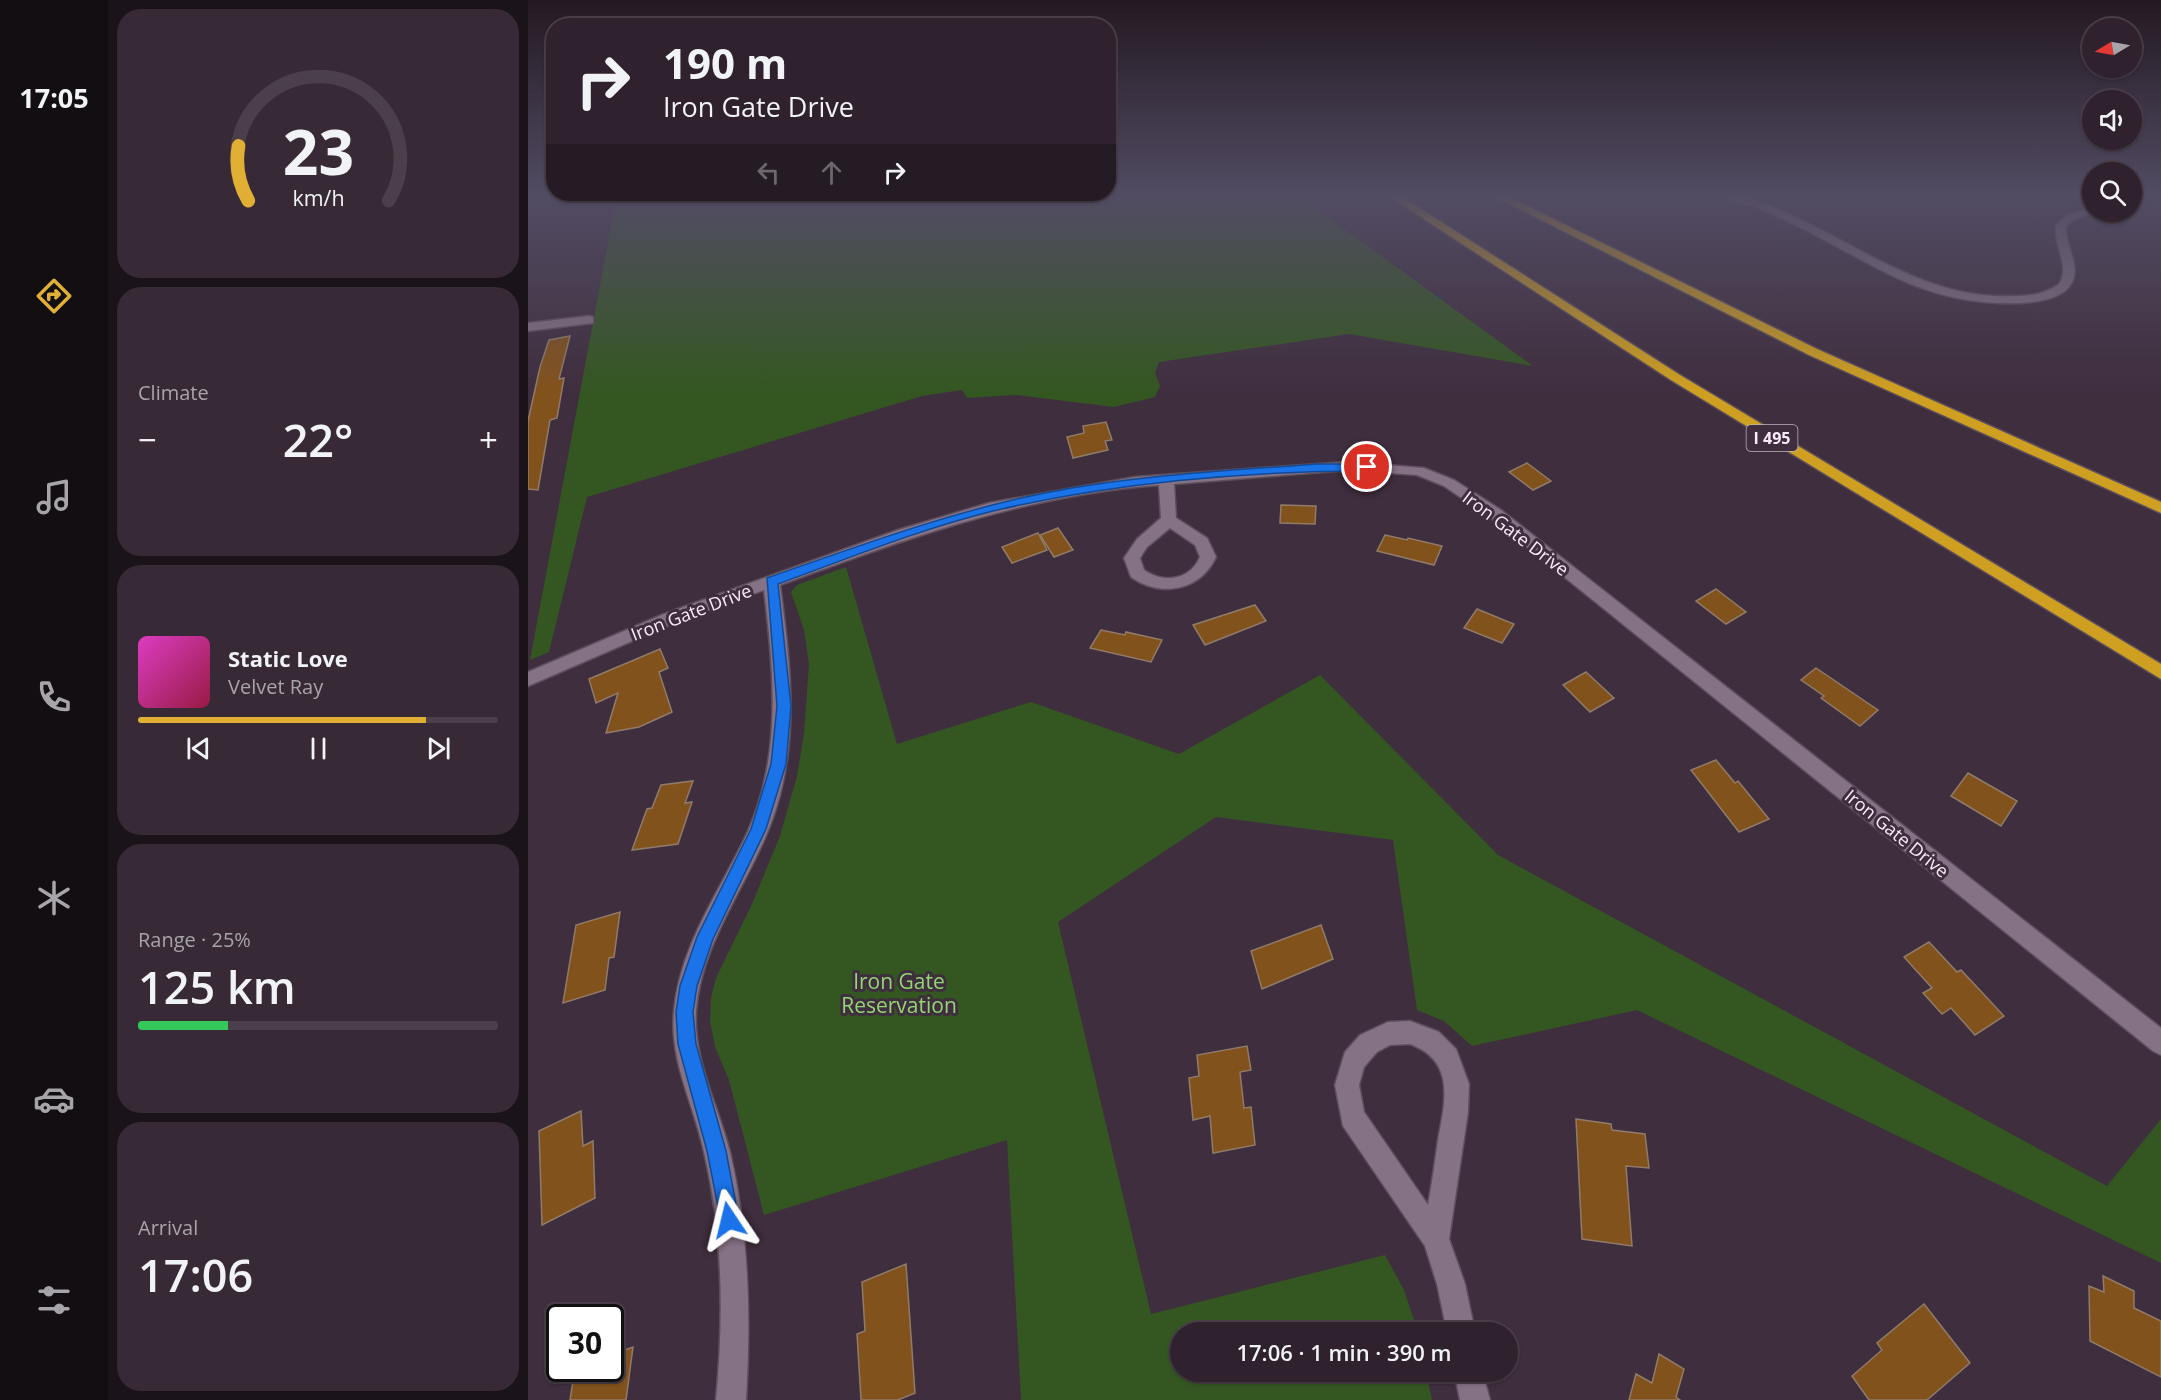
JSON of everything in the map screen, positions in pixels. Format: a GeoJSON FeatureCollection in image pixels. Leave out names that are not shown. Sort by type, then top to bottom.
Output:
{"type":"FeatureCollection","features":[{"type":"Feature","properties":{"kind":"highway","name":"I 495"},"geometry":{"type":"LineString","coordinates":[[1487,258],[1780,443],[2161,672]]}},
{"type":"Feature","properties":{"kind":"highway"},"geometry":{"type":"LineString","coordinates":[[1624,258],[1813,352],[2161,508]]}},
{"type":"Feature","properties":{"kind":"street"},"geometry":{"type":"LineString","coordinates":[[1868,258],[1917,285],[1952,295],[1989,300],[2037,298],[2049,294],[2065,284],[2069,270],[2066,258]]}},
{"type":"Feature","properties":{"kind":"street"},"geometry":{"type":"LineString","coordinates":[[528,327],[589,320]]}},
{"type":"Feature","properties":{"kind":"street","name":"Iron Gate Drive"},"geometry":{"type":"LineString","coordinates":[[529,679],[670,618],[903,534],[989,508],[1047,496],[1166,480],[1348,466],[1419,471],[1449,483],[1496,514],[2161,1043]]}},
{"type":"Feature","properties":{"kind":"street"},"geometry":{"type":"LineString","coordinates":[[1166,480],[1169,520]]}},
{"type":"Feature","properties":{"kind":"street"},"geometry":{"type":"LineString","coordinates":[[1169,520],[1202,542],[1208,557],[1199,573],[1186,580],[1170,584],[1154,583],[1137,573],[1132,558],[1138,548],[1169,520]]}},
{"type":"Feature","properties":{"kind":"street"},"geometry":{"type":"LineString","coordinates":[[731,1400],[735,1333],[733,1243],[716,1151],[687,1044],[685,1012],[689,986],[705,937],[759,829],[778,764],[784,706],[771,581]]}},
{"type":"Feature","properties":{"kind":"street"},"geometry":{"type":"LineString","coordinates":[[1436,1239],[1457,1101],[1456,1081],[1447,1058],[1430,1040],[1407,1032],[1383,1034],[1363,1046],[1350,1066],[1346,1091],[1348,1104],[1352,1117],[1436,1239],[1451,1284],[1459,1322]]}},
{"type":"Feature","properties":{"kind":"street"},"geometry":{"type":"LineString","coordinates":[[1471,1382],[1475,1400]]}},
{"type":"Feature","properties":{"kind":"green space"},"geometry":{"type":"Polygon","coordinates":[[[605,258],[1385,258],[1533,366],[1349,334],[1159,362],[1155,373],[1160,386],[1155,397],[1114,407],[1015,395],[967,398],[962,390],[922,396],[587,497],[549,652],[530,660],[605,258]]]}},
{"type":"Feature","properties":{"kind":"green space","name":"Iron Gate Reservation"},"geometry":{"type":"Polygon","coordinates":[[[846,567],[897,744],[1031,702],[1179,754],[1320,675],[1498,855],[2107,1186],[2161,1119],[2161,1263],[1637,1010],[1472,1046],[1444,1021],[1417,1010],[1393,840],[1216,817],[1058,922],[1151,1314],[1385,1255],[1404,1290],[1415,1322],[1170,1322],[1170,1382],[1428,1382],[1432,1400],[1021,1400],[1007,1140],[764,1215],[729,1080],[715,1047],[710,1021],[711,998],[716,978],[752,904],[780,836],[797,776],[804,734],[809,664],[804,630],[791,592],[797,585],[846,567]]]}},
{"type":"Feature","properties":{"kind":"building"},"geometry":{"type":"Polygon","coordinates":[[[570,336],[559,379],[564,378],[557,418],[550,420],[538,490],[528,489],[528,421],[540,367],[549,340],[570,336]]]}},
{"type":"Feature","properties":{"kind":"building"},"geometry":{"type":"Polygon","coordinates":[[[1106,422],[1112,440],[1105,441],[1108,450],[1073,458],[1067,437],[1084,433],[1083,426],[1106,422]]]}},
{"type":"Feature","properties":{"kind":"building"},"geometry":{"type":"Polygon","coordinates":[[[1527,463],[1551,481],[1533,490],[1509,472],[1527,463]]]}},
{"type":"Feature","properties":{"kind":"building"},"geometry":{"type":"Polygon","coordinates":[[[1281,505],[1316,506],[1315,524],[1280,523],[1281,505]]]}},
{"type":"Feature","properties":{"kind":"building"},"geometry":{"type":"Polygon","coordinates":[[[1058,528],[1073,550],[1054,557],[1040,535],[1058,528]]]}},
{"type":"Feature","properties":{"kind":"building"},"geometry":{"type":"Polygon","coordinates":[[[1038,533],[1047,550],[1012,563],[1002,547],[1038,533]]]}},
{"type":"Feature","properties":{"kind":"building"},"geometry":{"type":"Polygon","coordinates":[[[1385,535],[1442,546],[1434,565],[1377,551],[1385,535]]]}},
{"type":"Feature","properties":{"kind":"building"},"geometry":{"type":"Polygon","coordinates":[[[1716,589],[1746,612],[1726,624],[1696,601],[1716,589]]]}},
{"type":"Feature","properties":{"kind":"building"},"geometry":{"type":"Polygon","coordinates":[[[1255,605],[1266,621],[1205,645],[1193,625],[1255,605]]]}},
{"type":"Feature","properties":{"kind":"building"},"geometry":{"type":"Polygon","coordinates":[[[1477,609],[1514,624],[1502,643],[1464,628],[1477,609]]]}},
{"type":"Feature","properties":{"kind":"building"},"geometry":{"type":"Polygon","coordinates":[[[1101,630],[1125,635],[1126,632],[1162,640],[1151,662],[1090,648],[1101,630]]]}},
{"type":"Feature","properties":{"kind":"building"},"geometry":{"type":"Polygon","coordinates":[[[660,649],[668,668],[659,672],[672,712],[639,727],[606,733],[618,693],[596,703],[589,679],[660,649]]]}},
{"type":"Feature","properties":{"kind":"building"},"geometry":{"type":"Polygon","coordinates":[[[1816,668],[1878,710],[1860,726],[1821,698],[1824,696],[1801,680],[1816,668]]]}},
{"type":"Feature","properties":{"kind":"building"},"geometry":{"type":"Polygon","coordinates":[[[1586,672],[1614,698],[1590,712],[1563,685],[1586,672]]]}},
{"type":"Feature","properties":{"kind":"building"},"geometry":{"type":"Polygon","coordinates":[[[1716,760],[1735,783],[1738,781],[1769,819],[1739,832],[1691,770],[1716,760]]]}},
{"type":"Feature","properties":{"kind":"building"},"geometry":{"type":"Polygon","coordinates":[[[1968,773],[2017,801],[2001,826],[1951,796],[1968,773]]]}},
{"type":"Feature","properties":{"kind":"building"},"geometry":{"type":"Polygon","coordinates":[[[693,781],[685,803],[692,802],[678,844],[632,850],[647,809],[652,808],[661,785],[693,781]]]}},
{"type":"Feature","properties":{"kind":"building"},"geometry":{"type":"Polygon","coordinates":[[[620,912],[614,957],[609,958],[605,990],[563,1003],[576,925],[620,912]]]}},
{"type":"Feature","properties":{"kind":"building"},"geometry":{"type":"Polygon","coordinates":[[[1321,925],[1333,959],[1262,989],[1251,951],[1321,925]]]}},
{"type":"Feature","properties":{"kind":"building"},"geometry":{"type":"Polygon","coordinates":[[[1929,942],[1957,972],[1961,970],[2004,1016],[1975,1035],[1951,1008],[1942,1014],[1923,993],[1932,988],[1904,957],[1929,942]]]}},
{"type":"Feature","properties":{"kind":"building"},"geometry":{"type":"Polygon","coordinates":[[[1247,1046],[1251,1070],[1240,1072],[1244,1108],[1251,1107],[1255,1145],[1213,1153],[1210,1116],[1193,1120],[1189,1078],[1199,1076],[1197,1055],[1247,1046]]]}},
{"type":"Feature","properties":{"kind":"building"},"geometry":{"type":"Polygon","coordinates":[[[581,1111],[583,1146],[593,1141],[595,1198],[542,1225],[539,1131],[581,1111]]]}},
{"type":"Feature","properties":{"kind":"building"},"geometry":{"type":"Polygon","coordinates":[[[1576,1119],[1611,1124],[1612,1130],[1645,1134],[1649,1168],[1626,1166],[1632,1246],[1582,1239],[1576,1119]]]}},
{"type":"Feature","properties":{"kind":"building"},"geometry":{"type":"Polygon","coordinates":[[[906,1264],[915,1393],[898,1400],[861,1400],[857,1334],[865,1331],[862,1282],[906,1264]]]}},
{"type":"Feature","properties":{"kind":"building"},"geometry":{"type":"Polygon","coordinates":[[[2103,1276],[2134,1291],[2134,1308],[2161,1321],[2161,1377],[2090,1341],[2089,1286],[2104,1292],[2103,1276]]]}},
{"type":"Feature","properties":{"kind":"building"},"geometry":{"type":"Polygon","coordinates":[[[1924,1304],[1970,1363],[1927,1400],[1869,1400],[1852,1376],[1882,1350],[1877,1343],[1924,1304]]]}},
{"type":"Feature","properties":{"kind":"building"},"geometry":{"type":"Polygon","coordinates":[[[633,1347],[626,1400],[570,1400],[573,1382],[624,1382],[624,1350],[633,1347]]]}},
{"type":"Feature","properties":{"kind":"building"},"geometry":{"type":"Polygon","coordinates":[[[1659,1354],[1684,1369],[1676,1397],[1680,1400],[1629,1400],[1636,1374],[1652,1383],[1659,1354]]]}},
{"type":"Feature","properties":{"kind":"route"},"geometry":{"type":"LineString","coordinates":[[729,1220],[716,1151],[693,1075],[687,1044],[685,1012],[689,986],[705,937],[759,829],[771,795],[778,764],[784,706],[771,581],[903,534],[989,508],[1047,496],[1135,482],[1317,468],[1367,467]]}}]}
